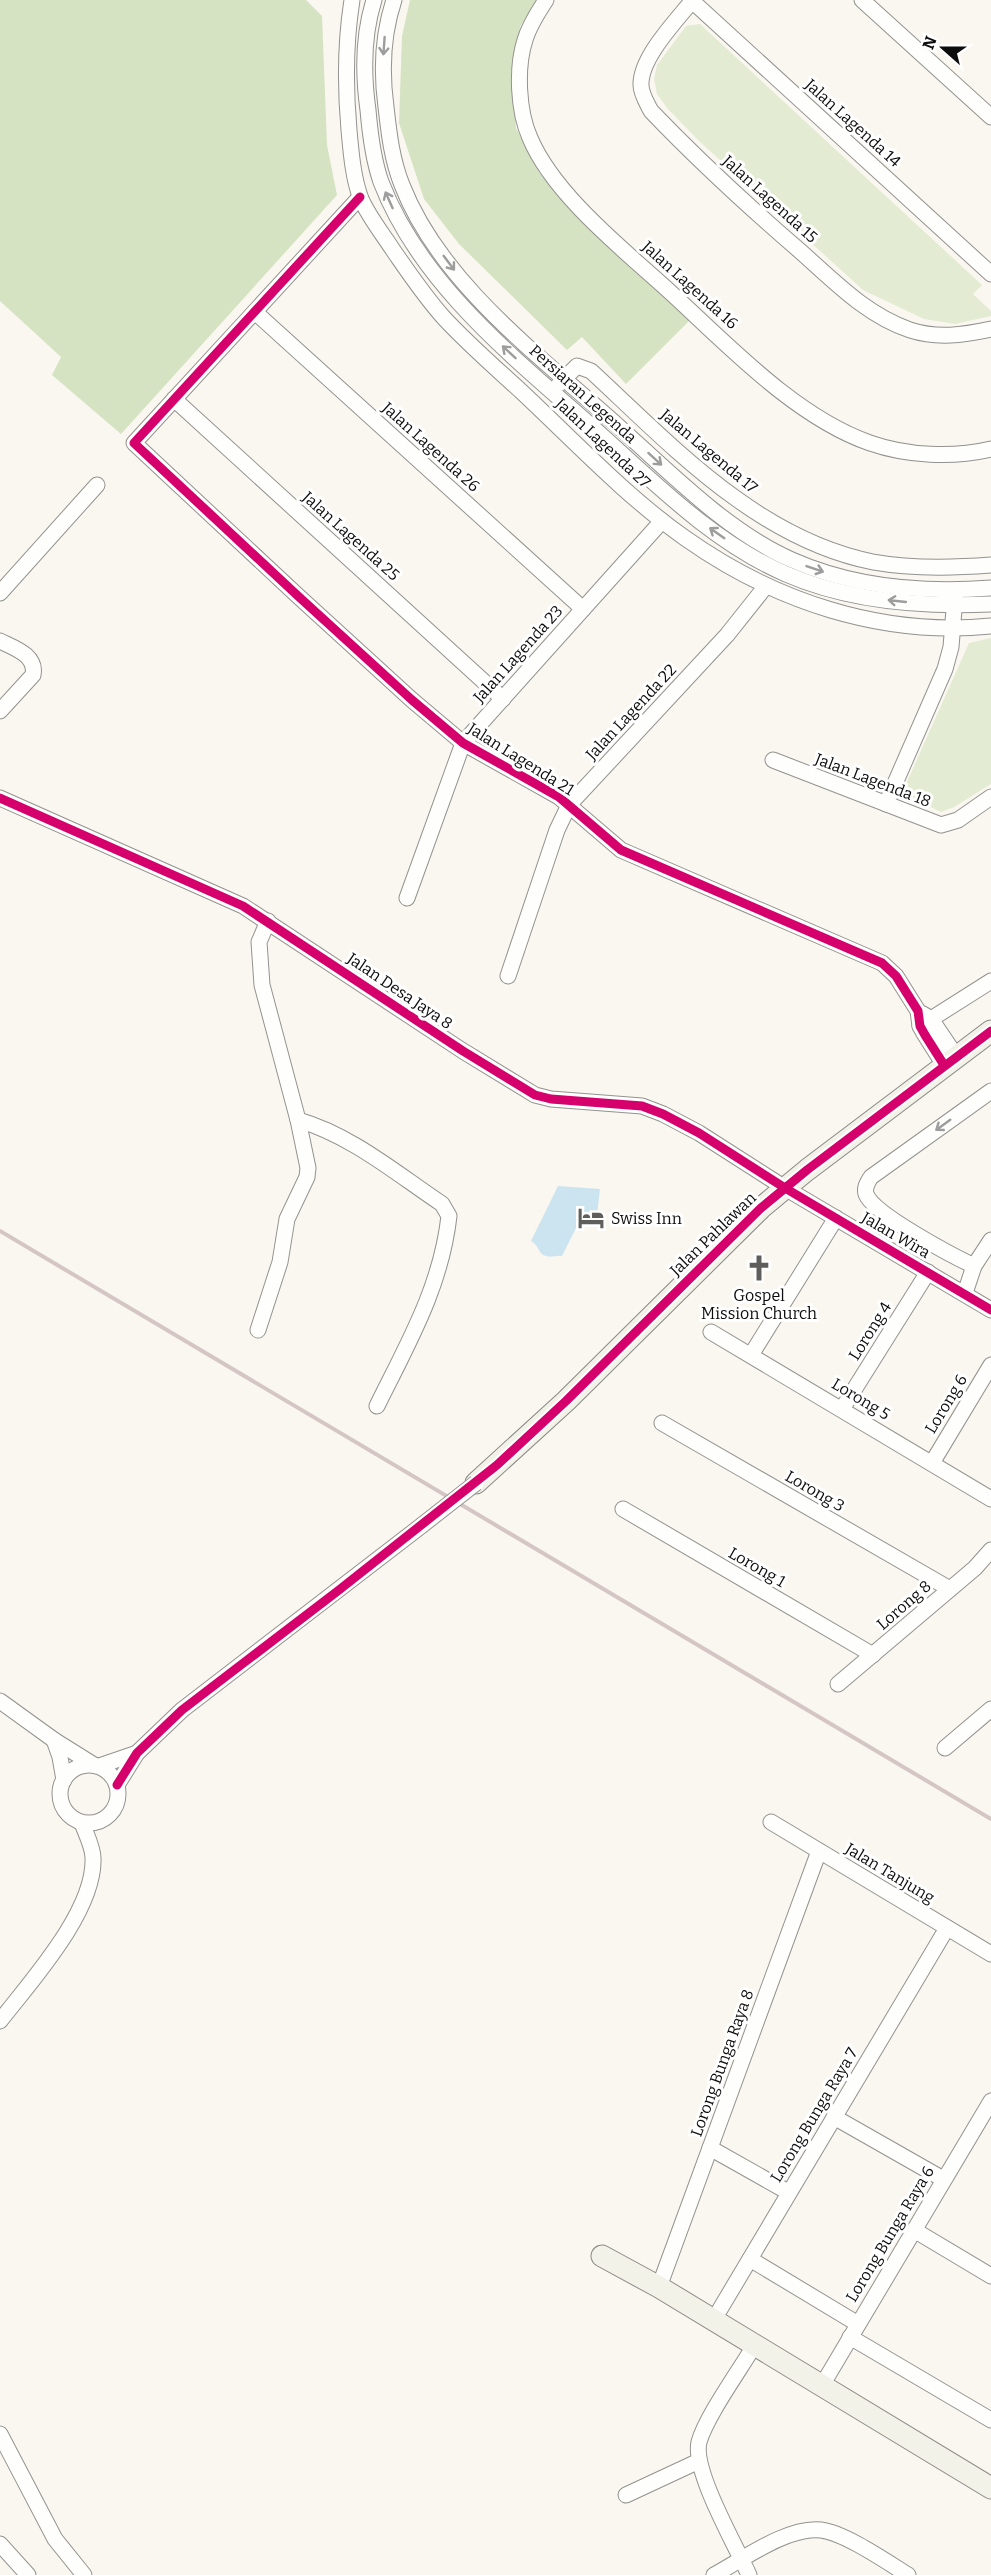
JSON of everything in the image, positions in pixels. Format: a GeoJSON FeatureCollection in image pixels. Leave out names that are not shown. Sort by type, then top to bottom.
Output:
{"type":"FeatureCollection","features":[{"type":"Feature","properties":{"kind":"street","name":"Jalan Lagenda 27"},"geometry":{"type":"LineString","coordinates":[[352,0],[345,50],[346,97],[351,152],[360,197],[405,267],[442,316],[538,408],[662,521],[725,564],[787,596],[862,620],[954,629],[991,626]]}},
{"type":"Feature","properties":{"kind":"street","name":"Persiaran Legenda"},"geometry":{"type":"LineString","coordinates":[[374,0],[366,43],[366,94],[372,144],[381,180],[406,232],[431,267],[475,320],[669,496],[714,532],[763,563],[836,591],[884,600],[955,598],[991,588]]}},
{"type":"Feature","properties":{"kind":"street","name":"Persiaran Legenda"},"geometry":{"type":"LineString","coordinates":[[394,0],[383,43],[384,94],[393,156],[401,183],[421,224],[469,289],[564,378],[681,482],[741,529],[776,552],[815,569],[867,583],[991,604]]}},
{"type":"Feature","properties":{"kind":"street","name":"Jalan Lagenda 16"},"geometry":{"type":"LineString","coordinates":[[546,0],[525,38],[520,58],[524,118],[529,136],[542,160],[563,188],[602,230],[758,371],[806,408],[849,435],[891,450],[912,453],[958,454],[991,449]]}},
{"type":"Feature","properties":{"kind":"street"},"geometry":{"type":"LineString","coordinates":[[862,0],[991,117]]}},
{"type":"Feature","properties":{"kind":"street","name":"Jalan Lagenda 14"},"geometry":{"type":"LineString","coordinates":[[691,1],[991,274]]}},
{"type":"Feature","properties":{"kind":"street","name":"Jalan Lagenda 15"},"geometry":{"type":"LineString","coordinates":[[691,1],[663,37],[643,69],[641,85],[651,111],[735,192],[865,307],[897,325],[926,334],[963,335],[991,329]]}},
{"type":"Feature","properties":{"kind":"street"},"geometry":{"type":"LineString","coordinates":[[346,97],[384,94]]}},
{"type":"Feature","properties":{"kind":"street"},"geometry":{"type":"LineString","coordinates":[[174,399],[360,197]]}},
{"type":"Feature","properties":{"kind":"street","name":"Jalan Lagenda 26"},"geometry":{"type":"LineString","coordinates":[[255,312],[583,609]]}},
{"type":"Feature","properties":{"kind":"street","name":"Jalan Lagenda 17"},"geometry":{"type":"LineString","coordinates":[[564,378],[578,366],[591,371],[713,481],[754,511],[810,541],[862,559],[896,565],[954,568],[991,565]]}},
{"type":"Feature","properties":{"kind":"street"},"geometry":{"type":"LineString","coordinates":[[538,408],[564,378]]}},
{"type":"Feature","properties":{"kind":"street","name":"Jalan Lagenda 21"},"geometry":{"type":"LineString","coordinates":[[174,399],[134,443],[359,652],[464,743],[569,806],[610,843],[627,853],[882,963],[896,976],[950,1061]]}},
{"type":"Feature","properties":{"kind":"street","name":"Jalan Lagenda 25"},"geometry":{"type":"LineString","coordinates":[[174,399],[502,699]]}},
{"type":"Feature","properties":{"kind":"street"},"geometry":{"type":"LineString","coordinates":[[0,593],[96,485]]}},
{"type":"Feature","properties":{"kind":"street","name":"Jalan Lagenda 23"},"geometry":{"type":"LineString","coordinates":[[407,898],[464,743],[662,521]]}},
{"type":"Feature","properties":{"kind":"street","name":"Jalan Lagenda 22"},"geometry":{"type":"LineString","coordinates":[[508,976],[557,830],[569,806],[719,643],[766,586]]}},
{"type":"Feature","properties":{"kind":"street"},"geometry":{"type":"LineString","coordinates":[[886,804],[945,669],[954,629],[955,598]]}},
{"type":"Feature","properties":{"kind":"street"},"geometry":{"type":"LineString","coordinates":[[0,641],[25,654],[33,663],[34,669],[33,675],[0,711]]}},
{"type":"Feature","properties":{"kind":"street","name":"Jalan Lagenda 18"},"geometry":{"type":"LineString","coordinates":[[773,760],[941,825],[958,820],[991,797]]}},
{"type":"Feature","properties":{"kind":"street","name":"Jalan Desa Jaya 8"},"geometry":{"type":"LineString","coordinates":[[0,798],[205,887],[268,921],[464,1051],[535,1095],[653,1109],[699,1133],[785,1188]]}},
{"type":"Feature","properties":{"kind":"street"},"geometry":{"type":"LineString","coordinates":[[258,1330],[280,1262],[287,1219],[308,1173],[298,1120],[262,985],[259,942],[268,921]]}},
{"type":"Feature","properties":{"kind":"street"},"geometry":{"type":"LineString","coordinates":[[923,1019],[991,981]]}},
{"type":"Feature","properties":{"kind":"street","name":"Jalan Pahlawan"},"geometry":{"type":"LineString","coordinates":[[477,1482],[566,1401],[719,1249],[785,1188],[991,1031]]}},
{"type":"Feature","properties":{"kind":"street"},"geometry":{"type":"LineString","coordinates":[[974,1266],[943,1251],[886,1213],[866,1194],[866,1186],[871,1177],[991,1090]]}},
{"type":"Feature","properties":{"kind":"street"},"geometry":{"type":"LineString","coordinates":[[298,1120],[313,1124],[350,1143],[442,1204],[449,1216],[446,1243],[435,1283],[377,1406]]}},
{"type":"Feature","properties":{"kind":"street","name":"Jalan Wira"},"geometry":{"type":"LineString","coordinates":[[785,1188],[991,1310]]}},
{"type":"Feature","properties":{"kind":"street"},"geometry":{"type":"LineString","coordinates":[[751,1355],[836,1218]]}},
{"type":"Feature","properties":{"kind":"street"},"geometry":{"type":"LineString","coordinates":[[965,1293],[974,1266],[991,1240]]}},
{"type":"Feature","properties":{"kind":"street","name":"Lorong 4"},"geometry":{"type":"LineString","coordinates":[[842,1409],[928,1272]]}},
{"type":"Feature","properties":{"kind":"street","name":"Lorong 5"},"geometry":{"type":"LineString","coordinates":[[711,1332],[991,1499]]}},
{"type":"Feature","properties":{"kind":"street","name":"Lorong 6"},"geometry":{"type":"LineString","coordinates":[[932,1462],[991,1365]]}},
{"type":"Feature","properties":{"kind":"street","name":"Lorong 3"},"geometry":{"type":"LineString","coordinates":[[662,1423],[950,1589]]}},
{"type":"Feature","properties":{"kind":"street"},"geometry":{"type":"LineString","coordinates":[[91,1849],[101,1821],[116,1806],[117,1785],[137,1753],[182,1710],[477,1482]]}},
{"type":"Feature","properties":{"kind":"street","name":"Lorong 1"},"geometry":{"type":"LineString","coordinates":[[623,1509],[873,1655]]}},
{"type":"Feature","properties":{"kind":"street","name":"Lorong 8"},"geometry":{"type":"LineString","coordinates":[[838,1684],[982,1561],[991,1550]]}},
{"type":"Feature","properties":{"kind":"street"},"geometry":{"type":"LineString","coordinates":[[0,1701],[54,1740],[110,1774],[117,1785]]}},
{"type":"Feature","properties":{"kind":"street"},"geometry":{"type":"LineString","coordinates":[[945,1748],[991,1709]]}},
{"type":"Feature","properties":{"kind":"street"},"geometry":{"type":"LineString","coordinates":[[54,1740],[64,1780],[60,1793],[62,1806],[70,1817],[82,1823],[101,1821]]}},
{"type":"Feature","properties":{"kind":"street"},"geometry":{"type":"LineString","coordinates":[[64,1780],[79,1767],[96,1766],[137,1753]]}},
{"type":"Feature","properties":{"kind":"street","name":"Jalan Tanjung"},"geometry":{"type":"LineString","coordinates":[[771,1822],[991,1954]]}},
{"type":"Feature","properties":{"kind":"street"},"geometry":{"type":"LineString","coordinates":[[0,2021],[66,1934],[80,1909],[92,1867],[91,1849],[82,1823]]}},
{"type":"Feature","properties":{"kind":"street","name":"Lorong Bunga Raya 8"},"geometry":{"type":"LineString","coordinates":[[659,2287],[819,1851]]}},
{"type":"Feature","properties":{"kind":"street","name":"Lorong Bunga Raya 7"},"geometry":{"type":"LineString","coordinates":[[713,2321],[947,1928]]}},
{"type":"Feature","properties":{"kind":"street","name":"Lorong Bunga Raya 6"},"geometry":{"type":"LineString","coordinates":[[821,2387],[991,2101]]}},
{"type":"Feature","properties":{"kind":"street"},"geometry":{"type":"LineString","coordinates":[[834,2116],[943,2179]]}},
{"type":"Feature","properties":{"kind":"street"},"geometry":{"type":"LineString","coordinates":[[710,2148],[788,2192]]}},
{"type":"Feature","properties":{"kind":"street"},"geometry":{"type":"LineString","coordinates":[[914,2230],[991,2276]]}},
{"type":"Feature","properties":{"kind":"street"},"geometry":{"type":"LineString","coordinates":[[602,2256],[659,2287],[991,2488]]}},
{"type":"Feature","properties":{"kind":"street"},"geometry":{"type":"LineString","coordinates":[[750,2259],[991,2420]]}},
{"type":"Feature","properties":{"kind":"street"},"geometry":{"type":"LineString","coordinates":[[749,2575],[703,2476],[698,2451],[704,2431],[754,2346]]}},
{"type":"Feature","properties":{"kind":"street"},"geometry":{"type":"LineString","coordinates":[[0,2434],[55,2539],[84,2575]]}},
{"type":"Feature","properties":{"kind":"street"},"geometry":{"type":"LineString","coordinates":[[626,2495],[699,2461]]}},
{"type":"Feature","properties":{"kind":"street"},"geometry":{"type":"LineString","coordinates":[[714,2575],[795,2533],[820,2530],[844,2539],[908,2575]]}},
{"type":"Feature","properties":{"kind":"street"},"geometry":{"type":"LineString","coordinates":[[0,2544],[28,2575]]}},
{"type":"Feature","properties":{"kind":"green space"},"geometry":{"type":"Polygon","coordinates":[[[0,0],[306,0],[322,16],[327,145],[337,195],[121,434],[52,375],[61,357],[0,301],[0,0]]]}},
{"type":"Feature","properties":{"kind":"green space"},"geometry":{"type":"Polygon","coordinates":[[[410,0],[536,0],[520,27],[513,66],[516,128],[540,174],[693,317],[626,384],[582,337],[567,350],[459,244],[424,199],[399,123],[402,36],[410,0]]]}},
{"type":"Feature","properties":{"kind":"green space"},"geometry":{"type":"Polygon","coordinates":[[[700,24],[982,285],[973,294],[991,311],[991,316],[955,324],[924,319],[863,290],[700,142],[667,108],[657,94],[654,79],[657,65],[686,26],[700,24]]]}},
{"type":"Feature","properties":{"kind":"green space"},"geometry":{"type":"Polygon","coordinates":[[[991,638],[991,784],[954,807],[941,812],[902,793],[969,643],[991,638]]]}},
{"type":"Feature","properties":{"kind":"water"},"geometry":{"type":"Polygon","coordinates":[[[558,1186],[600,1189],[596,1223],[579,1222],[562,1256],[548,1257],[543,1255],[531,1241],[558,1186]]]}},
{"type":"Feature","properties":{"kind":"railway"},"geometry":{"type":"LineString","coordinates":[[0,1231],[991,1819]]}},
{"type":"Feature","properties":{"kind":"cycle path"},"geometry":{"type":"LineString","coordinates":[[360,197],[134,443],[412,700],[463,743],[559,797],[621,850],[882,963],[896,976],[918,1011],[920,1026],[944,1065]]}},
{"type":"Feature","properties":{"kind":"cycle path"},"geometry":{"type":"LineString","coordinates":[[0,798],[243,906],[463,1051],[535,1095],[551,1099],[642,1106],[663,1114],[699,1133],[785,1188],[991,1310]]}},
{"type":"Feature","properties":{"kind":"cycle path"},"geometry":{"type":"LineString","coordinates":[[117,1785],[137,1753],[182,1710],[497,1465],[566,1401],[761,1208],[807,1170],[991,1031]]}},
{"type":"Feature","properties":{"kind":"place","name":"Swiss Inn"},"geometry":{"type":"Point","coordinates":[591,1218]}},
{"type":"Feature","properties":{"kind":"place","name":"Gospel Mission Church"},"geometry":{"type":"Point","coordinates":[759,1268]}}]}
